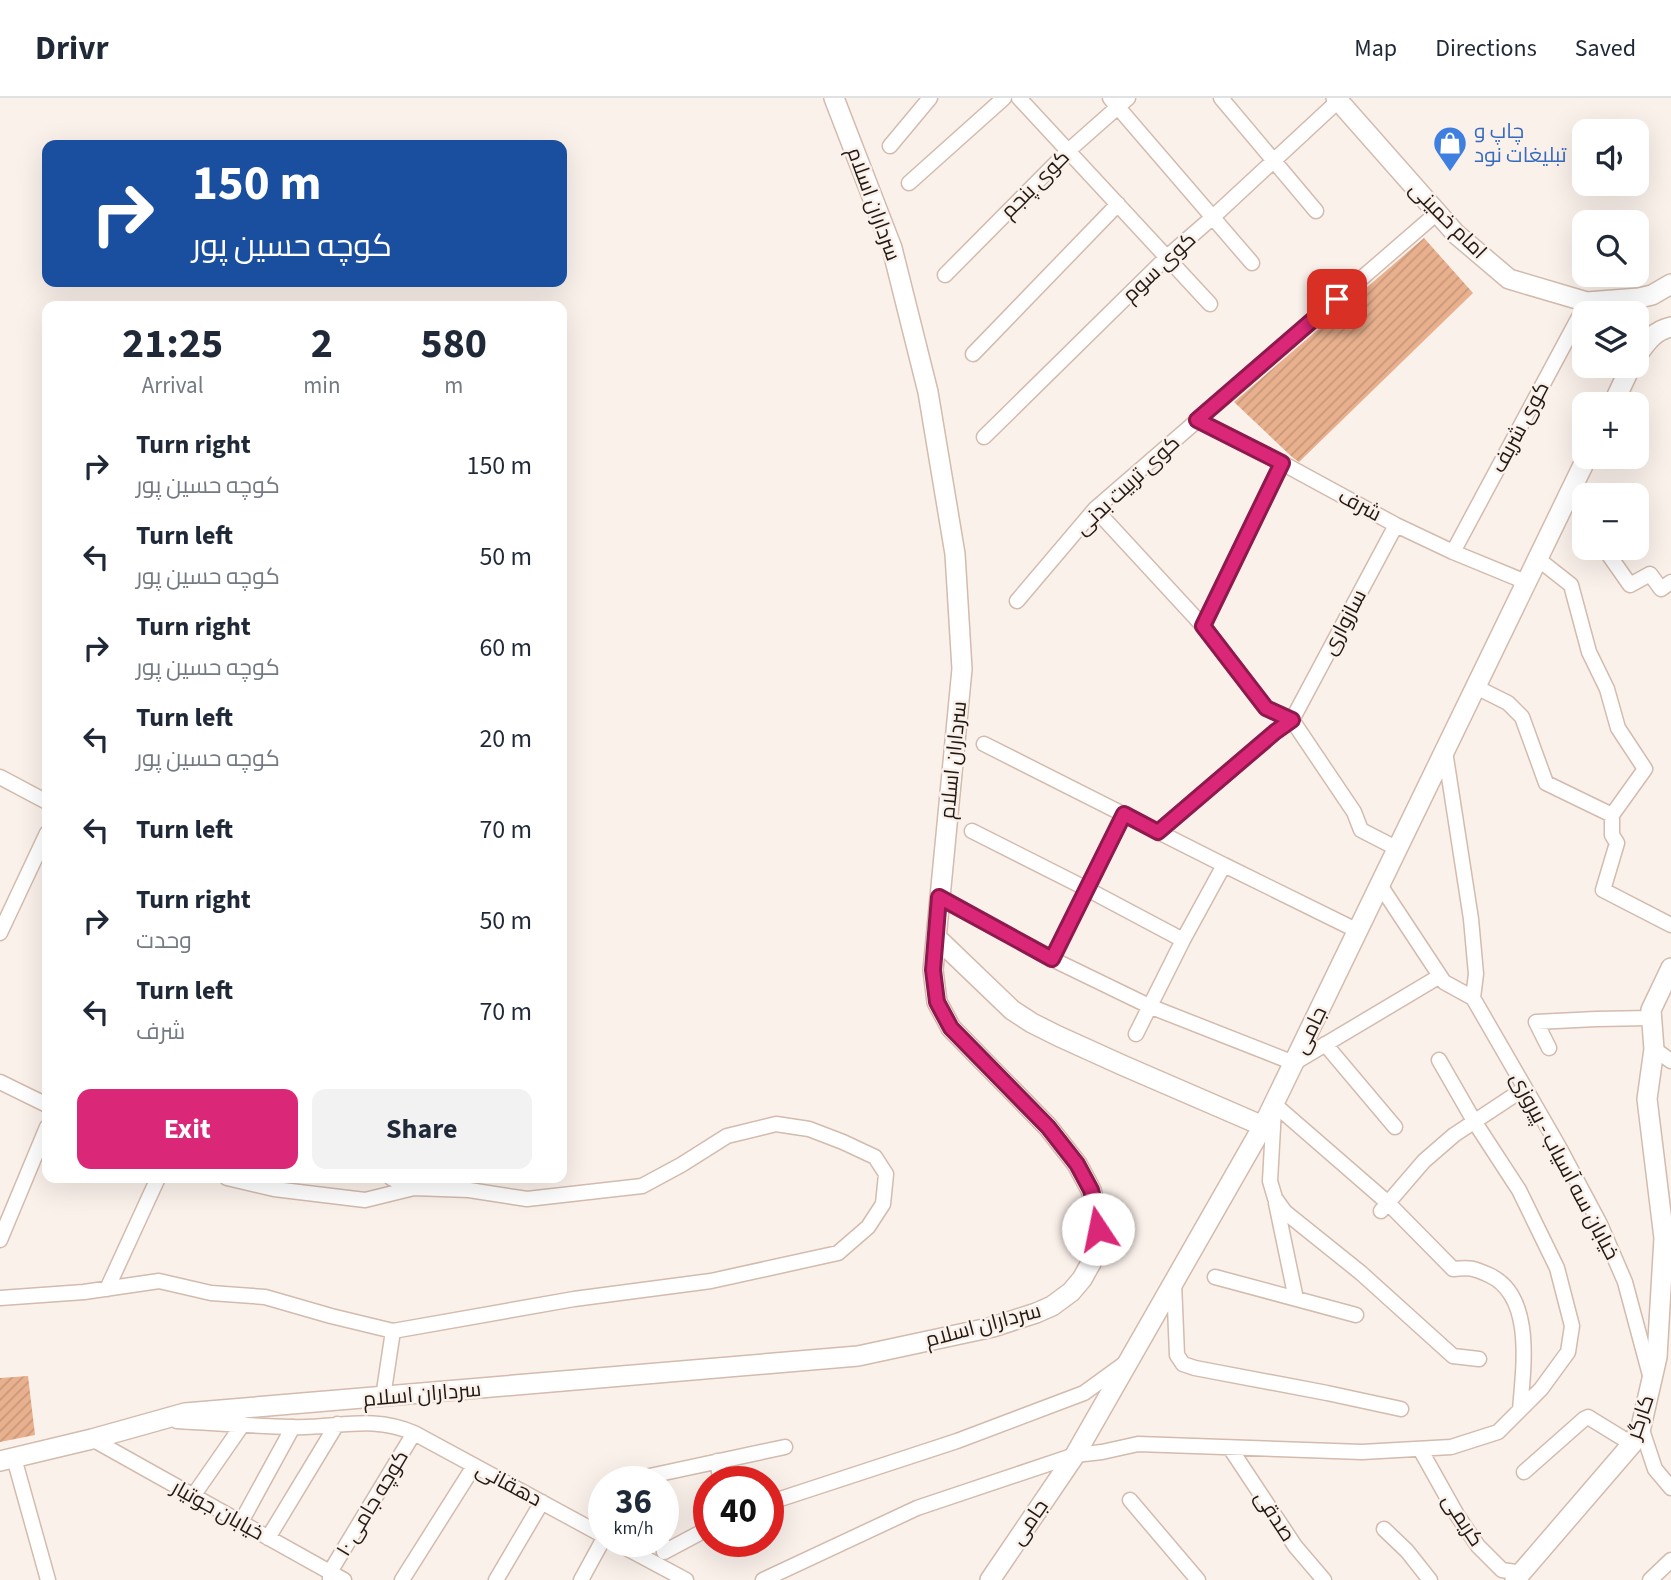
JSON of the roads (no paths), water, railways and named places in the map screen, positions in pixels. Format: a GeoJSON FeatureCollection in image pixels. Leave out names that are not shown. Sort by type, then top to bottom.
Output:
{"type":"FeatureCollection","features":[{"type":"Feature","properties":{"kind":"street","name":"سرداران اسلام"},"geometry":{"type":"LineString","coordinates":[[7,1460],[185,1413],[858,1356],[993,1326],[1044,1310],[1070,1292],[1082,1279],[1097,1246],[1097,1213],[1091,1190],[1077,1164],[1048,1127],[951,1028],[937,1002],[933,970],[962,669],[955,554],[928,392],[892,248],[834,98]]}},
{"type":"Feature","properties":{"kind":"street"},"geometry":{"type":"LineString","coordinates":[[890,146],[930,98]]}},
{"type":"Feature","properties":{"kind":"street"},"geometry":{"type":"LineString","coordinates":[[909,183],[1004,98]]}},
{"type":"Feature","properties":{"kind":"street"},"geometry":{"type":"LineString","coordinates":[[1019,98],[1210,304]]}},
{"type":"Feature","properties":{"kind":"street"},"geometry":{"type":"LineString","coordinates":[[1221,98],[1316,211]]}},
{"type":"Feature","properties":{"kind":"street","name":"کوی سوم"},"geometry":{"type":"LineString","coordinates":[[984,437],[1167,257],[1337,100]]}},
{"type":"Feature","properties":{"kind":"street","name":"امام خمینی"},"geometry":{"type":"LineString","coordinates":[[1337,100],[1456,234],[1509,279],[1584,301]]}},
{"type":"Feature","properties":{"kind":"street"},"geometry":{"type":"LineString","coordinates":[[1119,101],[1252,263]]}},
{"type":"Feature","properties":{"kind":"street","name":"کوی پنجم"},"geometry":{"type":"LineString","coordinates":[[945,275],[1119,101]]}},
{"type":"Feature","properties":{"kind":"street"},"geometry":{"type":"LineString","coordinates":[[973,354],[1118,204]]}},
{"type":"Feature","properties":{"kind":"street","name":"کوی تربیت بدنی"},"geometry":{"type":"LineString","coordinates":[[1017,601],[1095,509],[1437,213]]}},
{"type":"Feature","properties":{"kind":"street","name":"امام خمینی"},"geometry":{"type":"LineString","coordinates":[[1612,301],[1652,295],[1671,285]]}},
{"type":"Feature","properties":{"kind":"street"},"geometry":{"type":"LineString","coordinates":[[1649,339],[1655,333],[1671,327]]}},
{"type":"Feature","properties":{"kind":"street","name":"کوی شریف"},"geometry":{"type":"LineString","coordinates":[[1453,552],[1572,330]]}},
{"type":"Feature","properties":{"kind":"street","name":"شرف"},"geometry":{"type":"LineString","coordinates":[[1197,420],[1396,525],[1526,582]]}},
{"type":"Feature","properties":{"kind":"street"},"geometry":{"type":"LineString","coordinates":[[1203,626],[1282,463]]}},
{"type":"Feature","properties":{"kind":"street","name":"جامی"},"geometry":{"type":"LineString","coordinates":[[990,1580],[1075,1455],[1264,1126],[1581,469]]}},
{"type":"Feature","properties":{"kind":"street"},"geometry":{"type":"LineString","coordinates":[[1095,509],[1203,626],[1266,708],[1292,720],[1354,812],[1361,830],[1398,849]]}},
{"type":"Feature","properties":{"kind":"street","name":"سازواری"},"geometry":{"type":"LineString","coordinates":[[1292,720],[1396,525]]}},
{"type":"Feature","properties":{"kind":"street"},"geometry":{"type":"LineString","coordinates":[[1538,559],[1571,585],[1589,652],[1606,689],[1618,728],[1645,769],[1612,815],[1612,835],[1616,843],[1604,890],[1671,925]]}},
{"type":"Feature","properties":{"kind":"street"},"geometry":{"type":"LineString","coordinates":[[1612,560],[1630,585],[1650,574],[1661,589],[1671,582]]}},
{"type":"Feature","properties":{"kind":"street"},"geometry":{"type":"LineString","coordinates":[[1476,687],[1508,703],[1522,717],[1546,783],[1612,815]]}},
{"type":"Feature","properties":{"kind":"street"},"geometry":{"type":"LineString","coordinates":[[1158,832],[1292,720]]}},
{"type":"Feature","properties":{"kind":"street"},"geometry":{"type":"LineString","coordinates":[[984,744],[1358,931]]}},
{"type":"Feature","properties":{"kind":"street"},"geometry":{"type":"LineString","coordinates":[[1444,751],[1471,919],[1476,974],[1473,998]]}},
{"type":"Feature","properties":{"kind":"street"},"geometry":{"type":"LineString","coordinates":[[0,777],[42,799]]}},
{"type":"Feature","properties":{"kind":"street"},"geometry":{"type":"LineString","coordinates":[[1052,959],[1124,814]]}},
{"type":"Feature","properties":{"kind":"street"},"geometry":{"type":"LineString","coordinates":[[972,831],[1183,940]]}},
{"type":"Feature","properties":{"kind":"street"},"geometry":{"type":"LineString","coordinates":[[0,933],[42,844]]}},
{"type":"Feature","properties":{"kind":"street"},"geometry":{"type":"LineString","coordinates":[[1136,1034],[1224,865]]}},
{"type":"Feature","properties":{"kind":"street","name":"خیابان سه آسیاب - پیروزی"},"geometry":{"type":"LineString","coordinates":[[1380,885],[1444,982],[1473,998],[1559,1147],[1600,1224],[1625,1282],[1652,1382]]}},
{"type":"Feature","properties":{"kind":"street"},"geometry":{"type":"LineString","coordinates":[[939,897],[1052,959],[1149,1006],[1294,1063],[1440,976]]}},
{"type":"Feature","properties":{"kind":"street"},"geometry":{"type":"LineString","coordinates":[[936,937],[1012,1010],[1032,1023],[1264,1126]]}},
{"type":"Feature","properties":{"kind":"street","name":"کارگر"},"geometry":{"type":"LineString","coordinates":[[1518,1577],[1637,1436],[1652,1382],[1657,1357],[1667,1238],[1647,1099],[1654,1049],[1650,1018],[1651,1010],[1671,968]]}},
{"type":"Feature","properties":{"kind":"street"},"geometry":{"type":"LineString","coordinates":[[1549,1048],[1536,1022],[1650,1018]]}},
{"type":"Feature","properties":{"kind":"street"},"geometry":{"type":"LineString","coordinates":[[1325,1044],[1395,1127]]}},
{"type":"Feature","properties":{"kind":"street"},"geometry":{"type":"LineString","coordinates":[[1654,1049],[1671,1061]]}},
{"type":"Feature","properties":{"kind":"street"},"geometry":{"type":"LineString","coordinates":[[763,1580],[917,1508],[1075,1455],[1138,1444],[1362,1452],[1451,1447],[1498,1432],[1541,1389],[1568,1352],[1572,1326],[1557,1268],[1519,1189],[1439,1060]]}},
{"type":"Feature","properties":{"kind":"street"},"geometry":{"type":"LineString","coordinates":[[0,1082],[42,1103]]}},
{"type":"Feature","properties":{"kind":"street"},"geometry":{"type":"LineString","coordinates":[[1385,1207],[1424,1161],[1454,1135],[1525,1088]]}},
{"type":"Feature","properties":{"kind":"street"},"geometry":{"type":"LineString","coordinates":[[1274,1104],[1452,1269],[1468,1267],[1500,1280],[1520,1315],[1524,1366],[1520,1410]]}},
{"type":"Feature","properties":{"kind":"street"},"geometry":{"type":"LineString","coordinates":[[1274,1104],[1269,1181],[1296,1299]]}},
{"type":"Feature","properties":{"kind":"street"},"geometry":{"type":"LineString","coordinates":[[0,1298],[85,1292],[159,1281],[211,1293],[265,1297],[393,1331],[573,1299],[711,1281],[838,1253],[868,1227],[883,1204],[886,1174],[875,1157],[854,1147],[808,1129],[776,1124],[727,1136],[642,1186],[527,1199],[469,1190],[414,1188],[365,1200],[274,1189],[248,1183]]}},
{"type":"Feature","properties":{"kind":"street"},"geometry":{"type":"LineString","coordinates":[[0,1240],[42,1139]]}},
{"type":"Feature","properties":{"kind":"street"},"geometry":{"type":"LineString","coordinates":[[107,1289],[156,1183]]}},
{"type":"Feature","properties":{"kind":"street"},"geometry":{"type":"LineString","coordinates":[[402,1183],[414,1188]]}},
{"type":"Feature","properties":{"kind":"street"},"geometry":{"type":"LineString","coordinates":[[1275,1198],[1285,1212],[1361,1273],[1452,1356],[1479,1359]]}},
{"type":"Feature","properties":{"kind":"street"},"geometry":{"type":"LineString","coordinates":[[1215,1277],[1356,1315]]}},
{"type":"Feature","properties":{"kind":"street"},"geometry":{"type":"LineString","coordinates":[[1174,1282],[1177,1355],[1183,1364],[1401,1409]]}},
{"type":"Feature","properties":{"kind":"street"},"geometry":{"type":"LineString","coordinates":[[383,1397],[393,1331]]}},
{"type":"Feature","properties":{"kind":"street"},"geometry":{"type":"LineString","coordinates":[[784,1498],[957,1441],[1084,1393],[1129,1360]]}},
{"type":"Feature","properties":{"kind":"street"},"geometry":{"type":"LineString","coordinates":[[1524,1472],[1588,1417],[1637,1436],[1655,1469],[1671,1488]]}},
{"type":"Feature","properties":{"kind":"street","name":"دهقانی"},"geometry":{"type":"LineString","coordinates":[[158,1421],[293,1427],[375,1423],[397,1426],[588,1528]]}},
{"type":"Feature","properties":{"kind":"street"},"geometry":{"type":"LineString","coordinates":[[193,1496],[243,1424]]}},
{"type":"Feature","properties":{"kind":"street"},"geometry":{"type":"LineString","coordinates":[[268,1538],[337,1424]]}},
{"type":"Feature","properties":{"kind":"street"},"geometry":{"type":"LineString","coordinates":[[241,1522],[293,1427]]}},
{"type":"Feature","properties":{"kind":"street","name":"کوچه جامی ۱۰"},"geometry":{"type":"LineString","coordinates":[[330,1576],[414,1433]]}},
{"type":"Feature","properties":{"kind":"street","name":"خیابان جوتیار"},"geometry":{"type":"LineString","coordinates":[[92,1439],[241,1522],[330,1576],[344,1580]]}},
{"type":"Feature","properties":{"kind":"street"},"geometry":{"type":"LineString","coordinates":[[679,1469],[785,1447]]}},
{"type":"Feature","properties":{"kind":"street","name":"صدقی"},"geometry":{"type":"LineString","coordinates":[[1230,1448],[1294,1546],[1324,1580]]}},
{"type":"Feature","properties":{"kind":"street","name":"کریمی"},"geometry":{"type":"LineString","coordinates":[[1420,1448],[1457,1515],[1478,1546],[1502,1570],[1518,1577]]}},
{"type":"Feature","properties":{"kind":"street"},"geometry":{"type":"LineString","coordinates":[[7,1460],[48,1580]]}},
{"type":"Feature","properties":{"kind":"street"},"geometry":{"type":"LineString","coordinates":[[717,1461],[718,1466]]}},
{"type":"Feature","properties":{"kind":"street"},"geometry":{"type":"LineString","coordinates":[[402,1580],[474,1466]]}},
{"type":"Feature","properties":{"kind":"street"},"geometry":{"type":"LineString","coordinates":[[1130,1500],[1194,1579]]}},
{"type":"Feature","properties":{"kind":"street"},"geometry":{"type":"LineString","coordinates":[[496,1580],[542,1502]]}},
{"type":"Feature","properties":{"kind":"street"},"geometry":{"type":"LineString","coordinates":[[1384,1529],[1407,1551],[1430,1580]]}},
{"type":"Feature","properties":{"kind":"street"},"geometry":{"type":"LineString","coordinates":[[581,1580],[593,1557]]}},
{"type":"Feature","properties":{"kind":"street"},"geometry":{"type":"LineString","coordinates":[[664,1557],[683,1580]]}},
{"type":"Feature","properties":{"kind":"street"},"geometry":{"type":"LineString","coordinates":[[1650,1580],[1671,1560]]}},
{"type":"Feature","properties":{"kind":"place","name":"چاپ و تبلیغات نود"},"geometry":{"type":"Point","coordinates":[1450,173]}}]}
